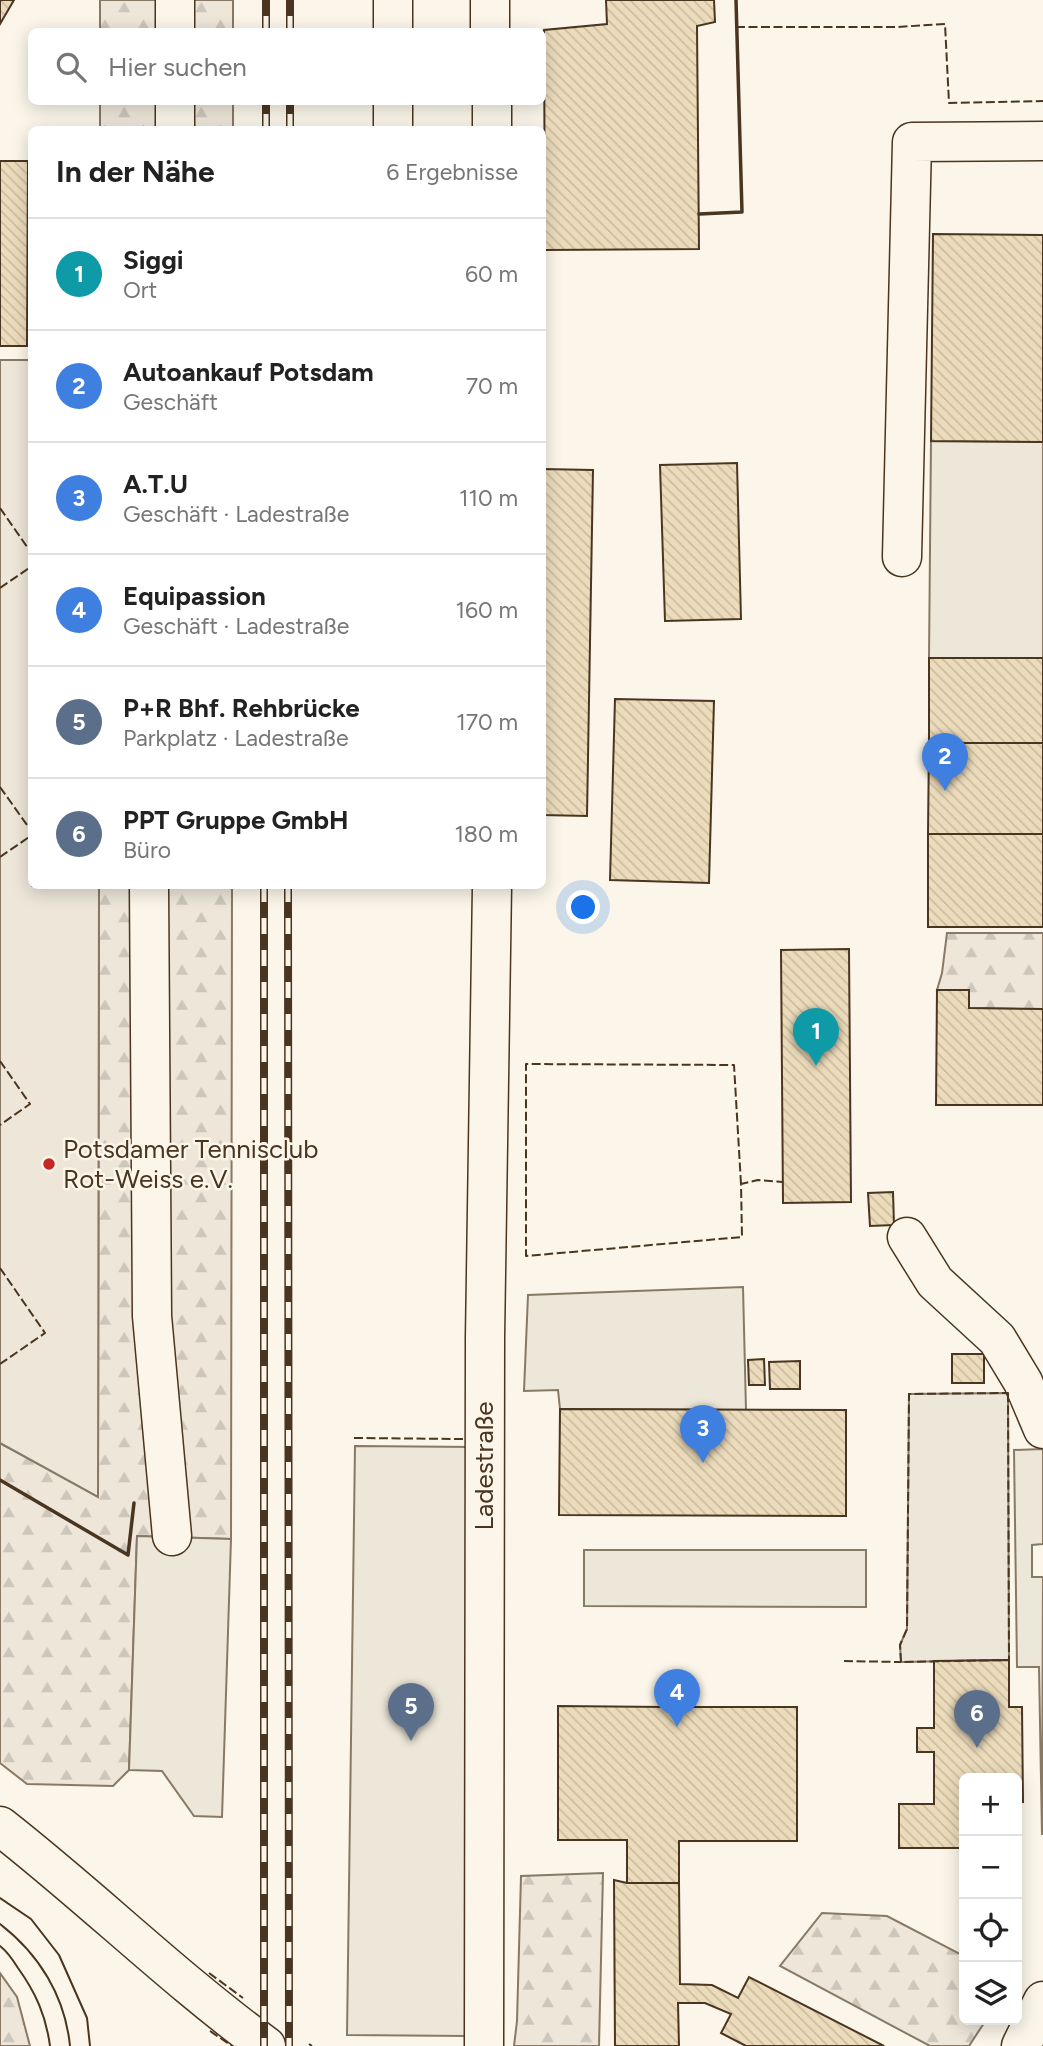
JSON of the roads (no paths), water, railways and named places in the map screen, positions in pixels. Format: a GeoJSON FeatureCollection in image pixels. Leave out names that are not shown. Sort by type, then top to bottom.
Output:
{"type":"FeatureCollection","features":[{"type":"Feature","properties":{"kind":"street"},"geometry":{"type":"LineString","coordinates":[[175,0],[175,28]]}},
{"type":"Feature","properties":{"kind":"street"},"geometry":{"type":"LineString","coordinates":[[393,0],[393,28]]}},
{"type":"Feature","properties":{"kind":"street"},"geometry":{"type":"LineString","coordinates":[[490,0],[491,28]]}},
{"type":"Feature","properties":{"kind":"street"},"geometry":{"type":"LineString","coordinates":[[175,105],[175,126]]}},
{"type":"Feature","properties":{"kind":"street"},"geometry":{"type":"LineString","coordinates":[[393,105],[393,126]]}},
{"type":"Feature","properties":{"kind":"street"},"geometry":{"type":"LineString","coordinates":[[492,105],[492,126]]}},
{"type":"Feature","properties":{"kind":"street"},"geometry":{"type":"LineString","coordinates":[[902,557],[912,142],[1043,141]]}},
{"type":"Feature","properties":{"kind":"street"},"geometry":{"type":"LineString","coordinates":[[149,889],[152,1316],[172,1536]]}},
{"type":"Feature","properties":{"kind":"street","name":"Ladestraße"},"geometry":{"type":"LineString","coordinates":[[484,2046],[485,1325],[492,889]]}},
{"type":"Feature","properties":{"kind":"street"},"geometry":{"type":"LineString","coordinates":[[907,1237],[935,1282],[997,1339],[1023,1382],[1043,1429]]}},
{"type":"Feature","properties":{"kind":"street"},"geometry":{"type":"LineString","coordinates":[[0,1826],[82,1891],[160,1963],[266,2046]]}},
{"type":"Feature","properties":{"kind":"street"},"geometry":{"type":"LineString","coordinates":[[1021,2046],[1043,2001]]}},
{"type":"Feature","properties":{"kind":"tram line"},"geometry":{"type":"LineString","coordinates":[[0,1898],[31,1919],[59,1955],[87,2018],[90,2046]]}},
{"type":"Feature","properties":{"kind":"tram line"},"geometry":{"type":"LineString","coordinates":[[0,1924],[27,1949],[48,1978],[62,2010],[70,2046]]}},
{"type":"Feature","properties":{"kind":"tram line"},"geometry":{"type":"LineString","coordinates":[[0,1946],[12,1959],[35,1996],[43,2015],[50,2046]]}},
{"type":"Feature","properties":{"kind":"railway"},"geometry":{"type":"LineString","coordinates":[[266,0],[266,28]]}},
{"type":"Feature","properties":{"kind":"railway"},"geometry":{"type":"LineString","coordinates":[[290,0],[290,28]]}},
{"type":"Feature","properties":{"kind":"railway"},"geometry":{"type":"LineString","coordinates":[[266,105],[266,126]]}},
{"type":"Feature","properties":{"kind":"railway"},"geometry":{"type":"LineString","coordinates":[[290,105],[290,126]]}},
{"type":"Feature","properties":{"kind":"railway"},"geometry":{"type":"LineString","coordinates":[[264,889],[264,2046]]}},
{"type":"Feature","properties":{"kind":"railway"},"geometry":{"type":"LineString","coordinates":[[288,889],[289,2046]]}},
{"type":"Feature","properties":{"kind":"place","name":"Autoankauf Potsdam"},"geometry":{"type":"Point","coordinates":[945,791]}},
{"type":"Feature","properties":{"kind":"place","name":"Siggi"},"geometry":{"type":"Point","coordinates":[816,1066]}},
{"type":"Feature","properties":{"kind":"place","name":"Potsdamer Tennisclub Rot-Weiss e.V."},"geometry":{"type":"Point","coordinates":[49,1164]}},
{"type":"Feature","properties":{"kind":"place","name":"A.T.U"},"geometry":{"type":"Point","coordinates":[703,1463]}},
{"type":"Feature","properties":{"kind":"place","name":"Equipassion"},"geometry":{"type":"Point","coordinates":[677,1727]}},
{"type":"Feature","properties":{"kind":"place","name":"P+R Bhf. Rehbrücke"},"geometry":{"type":"Point","coordinates":[411,1741]}},
{"type":"Feature","properties":{"kind":"place","name":"PPT Gruppe GmbH"},"geometry":{"type":"Point","coordinates":[977,1748]}}]}
